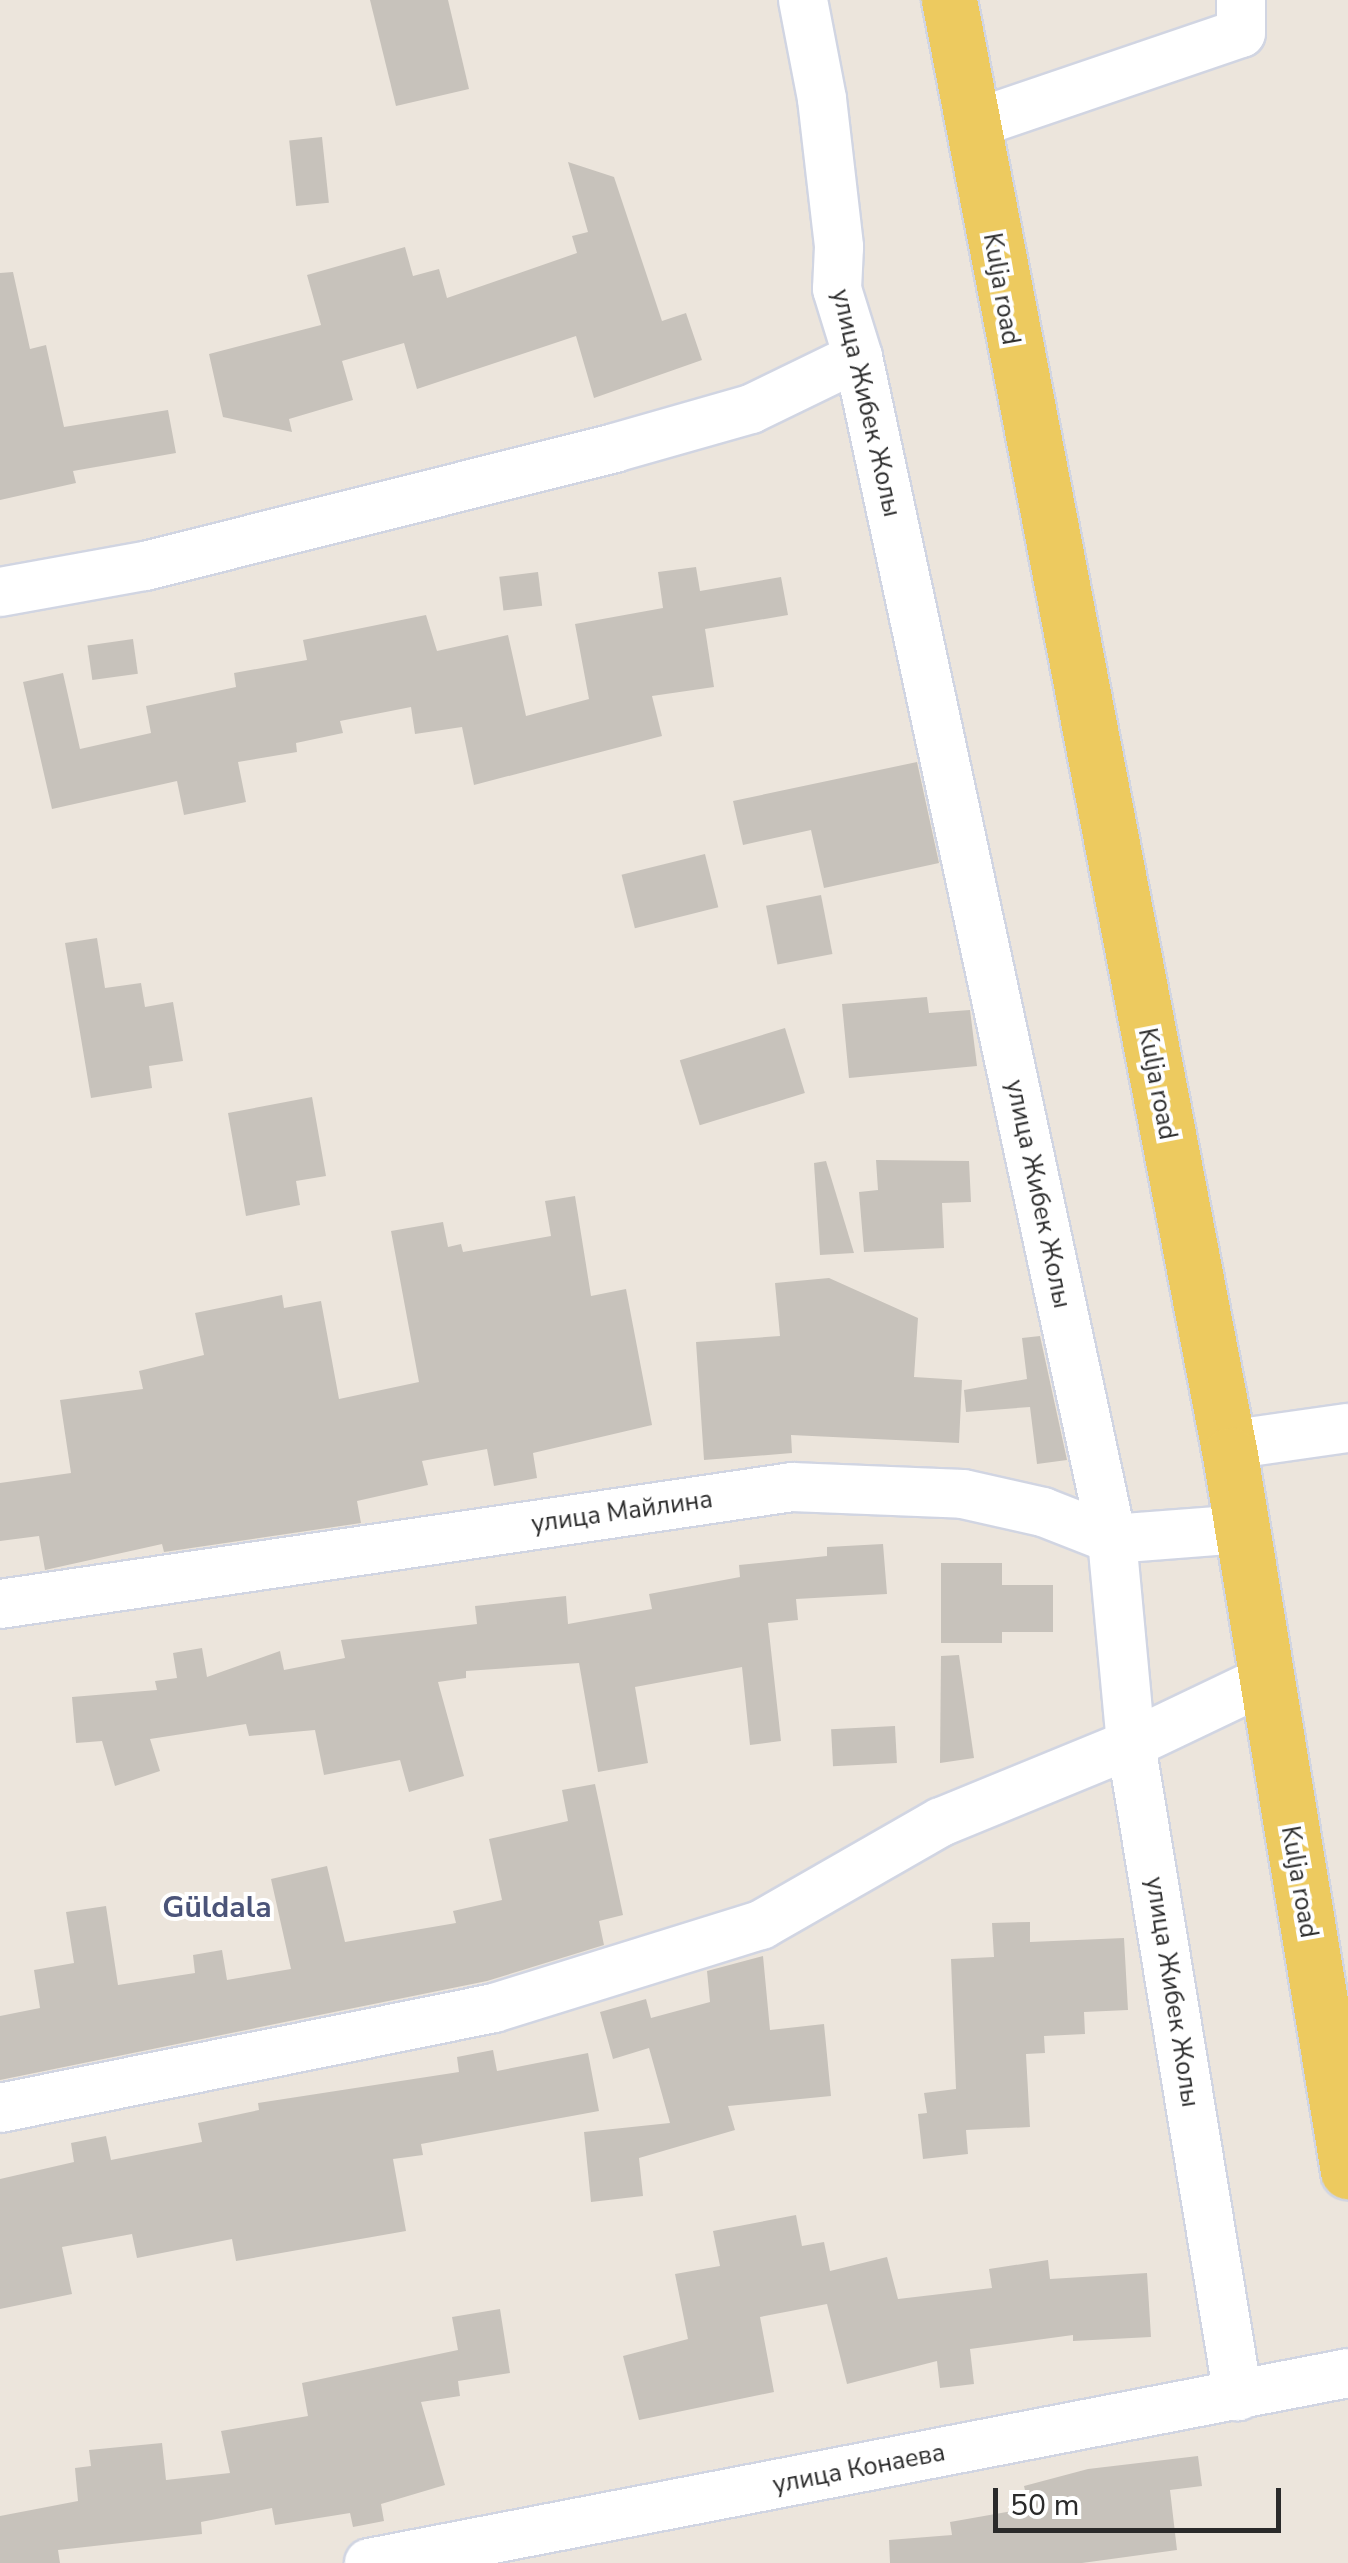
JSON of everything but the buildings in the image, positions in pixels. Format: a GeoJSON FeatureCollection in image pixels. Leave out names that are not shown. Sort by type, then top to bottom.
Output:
{"type":"FeatureCollection","features":[{"type":"Feature","properties":{"kind":"main road","name":"Kulja road"},"geometry":{"type":"LineString","coordinates":[[949,0],[1228,1445],[1348,2172]]}},
{"type":"Feature","properties":{"kind":"street","name":"улица Жибек Жолы"},"geometry":{"type":"LineString","coordinates":[[804,0],[822,98],[840,247],[837,289],[858,357],[1112,1540],[1131,1744],[1238,2396]]}},
{"type":"Feature","properties":{"kind":"street"},"geometry":{"type":"LineString","coordinates":[[972,126],[1241,34],[1240,0]]}},
{"type":"Feature","properties":{"kind":"street"},"geometry":{"type":"LineString","coordinates":[[0,592],[144,566],[614,448],[751,410],[858,357]]}},
{"type":"Feature","properties":{"kind":"street"},"geometry":{"type":"LineString","coordinates":[[1228,1445],[1348,1428]]}},
{"type":"Feature","properties":{"kind":"street","name":"улица Майлина"},"geometry":{"type":"LineString","coordinates":[[0,1604],[792,1487],[963,1494],[1043,1512],[1112,1540],[1241,1530]]}},
{"type":"Feature","properties":{"kind":"street"},"geometry":{"type":"LineString","coordinates":[[0,2108],[333,2044],[621,1972],[800,1908],[848,1872],[940,1822],[1131,1744],[1265,1680]]}},
{"type":"Feature","properties":{"kind":"street","name":"улица Конаева"},"geometry":{"type":"LineString","coordinates":[[369,2563],[1348,2373]]}},
{"type":"Feature","properties":{"kind":"district","name":"Güldala"},"geometry":{"type":"Point","coordinates":[217,1908]}}]}
